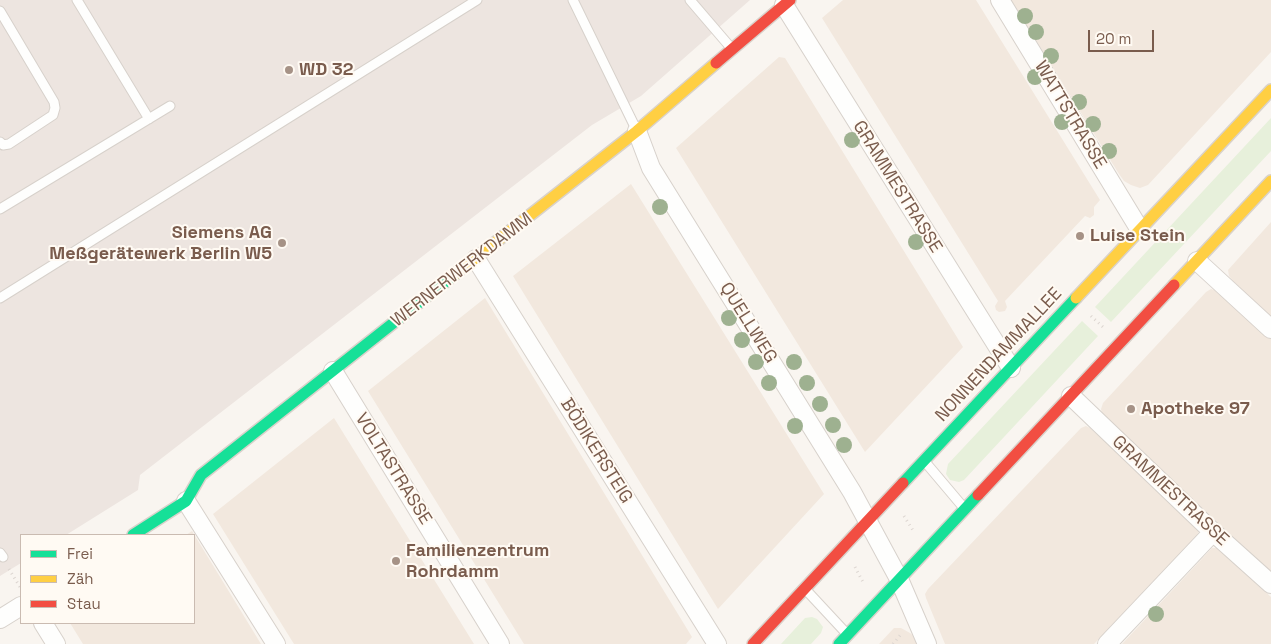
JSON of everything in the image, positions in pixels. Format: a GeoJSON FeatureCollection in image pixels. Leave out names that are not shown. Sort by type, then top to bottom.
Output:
{"type":"FeatureCollection","features":[{"type":"Feature","properties":{"kind":"main road","name":"WERNERWERKDAMM"},"geometry":{"type":"LineString","coordinates":[[135,534],[186,501],[202,475],[638,131],[787,3]]}},
{"type":"Feature","properties":{"kind":"main road","name":"NONNENDAMMALLEE"},"geometry":{"type":"LineString","coordinates":[[753,644],[1271,90]]}},
{"type":"Feature","properties":{"kind":"main road"},"geometry":{"type":"LineString","coordinates":[[839,644],[1271,181]]}},
{"type":"Feature","properties":{"kind":"street","name":"WATTSTRASSE"},"geometry":{"type":"LineString","coordinates":[[1000,0],[1140,230]]}},
{"type":"Feature","properties":{"kind":"street","name":"GRAMMESTRASSE"},"geometry":{"type":"LineString","coordinates":[[787,3],[1011,368]]}},
{"type":"Feature","properties":{"kind":"street","name":"QUELLWEG"},"geometry":{"type":"LineString","coordinates":[[638,131],[651,168],[825,446],[868,521],[899,579],[927,644]]}},
{"type":"Feature","properties":{"kind":"street","name":"BÖDIKERSTEIG"},"geometry":{"type":"LineString","coordinates":[[476,258],[717,644]]}},
{"type":"Feature","properties":{"kind":"street"},"geometry":{"type":"LineString","coordinates":[[1197,261],[1271,329]]}},
{"type":"Feature","properties":{"kind":"street","name":"VOLTASTRASSE"},"geometry":{"type":"LineString","coordinates":[[333,372],[500,644]]}},
{"type":"Feature","properties":{"kind":"street","name":"GRAMMESTRASSE"},"geometry":{"type":"LineString","coordinates":[[1071,396],[1213,532],[1271,584]]}},
{"type":"Feature","properties":{"kind":"street"},"geometry":{"type":"LineString","coordinates":[[186,501],[276,644]]}},
{"type":"Feature","properties":{"kind":"street"},"geometry":{"type":"LineString","coordinates":[[1107,644],[1213,532]]}},
{"type":"Feature","properties":{"kind":"street"},"geometry":{"type":"LineString","coordinates":[[0,619],[20,607]]}},
{"type":"Feature","properties":{"kind":"street"},"geometry":{"type":"LineString","coordinates":[[44,624],[56,644]]}},
{"type":"Feature","properties":{"kind":"lane"},"geometry":{"type":"LineString","coordinates":[[77,0],[149,119]]}},
{"type":"Feature","properties":{"kind":"lane"},"geometry":{"type":"LineString","coordinates":[[0,298],[477,0]]}},
{"type":"Feature","properties":{"kind":"lane","name":"QUELLWEG"},"geometry":{"type":"LineString","coordinates":[[573,0],[638,131]]}},
{"type":"Feature","properties":{"kind":"lane"},"geometry":{"type":"LineString","coordinates":[[690,0],[733,50]]}},
{"type":"Feature","properties":{"kind":"lane"},"geometry":{"type":"LineString","coordinates":[[0,11],[54,102],[55,108],[53,115],[9,144],[3,145],[0,142]]}},
{"type":"Feature","properties":{"kind":"lane"},"geometry":{"type":"LineString","coordinates":[[0,209],[170,106]]}},
{"type":"Feature","properties":{"kind":"lane"},"geometry":{"type":"LineString","coordinates":[[924,461],[965,509]]}},
{"type":"Feature","properties":{"kind":"lane"},"geometry":{"type":"LineString","coordinates":[[805,589],[847,635]]}},
{"type":"Feature","properties":{"kind":"path"},"geometry":{"type":"LineString","coordinates":[[1089,314],[1106,329]]}},
{"type":"Feature","properties":{"kind":"path"},"geometry":{"type":"LineString","coordinates":[[903,513],[915,534]]}},
{"type":"Feature","properties":{"kind":"path"},"geometry":{"type":"LineString","coordinates":[[1,555],[20,586]]}},
{"type":"Feature","properties":{"kind":"path"},"geometry":{"type":"LineString","coordinates":[[854,565],[865,587]]}},
{"type":"Feature","properties":{"kind":"path"},"geometry":{"type":"LineString","coordinates":[[893,644],[905,630]]}},
{"type":"Feature","properties":{"kind":"shaded area"},"geometry":{"type":"Polygon","coordinates":[[[0,0],[750,0],[641,96],[592,125],[140,475],[138,490],[68,534],[20,534],[20,564],[0,576],[0,0]]]}},
{"type":"Feature","properties":{"kind":"shaded area"},"geometry":{"type":"Polygon","coordinates":[[[843,0],[976,0],[1100,200],[1094,207],[1094,215],[1090,218],[1085,216],[1005,301],[1007,307],[1005,311],[999,312],[996,310],[995,306],[998,301],[822,18],[843,0]]]}},
{"type":"Feature","properties":{"kind":"shaded area"},"geometry":{"type":"Polygon","coordinates":[[[1011,0],[1271,0],[1271,52],[1148,185],[1140,188],[1124,181],[1119,174],[1011,0]]]}},
{"type":"Feature","properties":{"kind":"shaded area"},"geometry":{"type":"Polygon","coordinates":[[[779,57],[785,58],[963,347],[865,452],[676,148],[779,57]]]}},
{"type":"Feature","properties":{"kind":"shaded area"},"geometry":{"type":"Polygon","coordinates":[[[631,184],[824,494],[718,609],[513,276],[631,184]]]}},
{"type":"Feature","properties":{"kind":"shaded area"},"geometry":{"type":"Polygon","coordinates":[[[1271,222],[1271,317],[1234,282],[1229,276],[1228,270],[1271,222]]]}},
{"type":"Feature","properties":{"kind":"shaded area"},"geometry":{"type":"Polygon","coordinates":[[[1211,289],[1222,293],[1271,339],[1271,573],[1106,420],[1102,414],[1103,403],[1206,292],[1211,289]]]}},
{"type":"Feature","properties":{"kind":"shaded area"},"geometry":{"type":"Polygon","coordinates":[[[485,298],[692,637],[686,644],[524,644],[368,391],[485,298]]]}},
{"type":"Feature","properties":{"kind":"shaded area"},"geometry":{"type":"Polygon","coordinates":[[[334,418],[474,644],[294,644],[213,514],[334,418]]]}},
{"type":"Feature","properties":{"kind":"shaded area"},"geometry":{"type":"Polygon","coordinates":[[[1086,426],[1196,524],[1199,530],[1197,536],[1094,644],[945,644],[926,598],[925,594],[928,589],[1081,428],[1086,426]]]}},
{"type":"Feature","properties":{"kind":"shaded area"},"geometry":{"type":"Polygon","coordinates":[[[195,536],[261,644],[83,644],[71,624],[195,624],[195,536]]]}},
{"type":"Feature","properties":{"kind":"shaded area"},"geometry":{"type":"Polygon","coordinates":[[[1212,548],[1217,548],[1221,551],[1271,597],[1271,644],[1122,644],[1212,548]]]}},
{"type":"Feature","properties":{"kind":"shaded area"},"geometry":{"type":"Polygon","coordinates":[[[894,628],[901,628],[910,633],[915,637],[917,644],[879,644],[894,628]]]}},
{"type":"Feature","properties":{"kind":"green space"},"geometry":{"type":"Polygon","coordinates":[[[1271,118],[1271,151],[1111,322],[1095,307],[1271,118]]]}},
{"type":"Feature","properties":{"kind":"green space"},"geometry":{"type":"Polygon","coordinates":[[[1082,321],[1098,336],[964,480],[959,482],[950,480],[946,474],[948,464],[1082,321]]]}},
{"type":"Feature","properties":{"kind":"green space"},"geometry":{"type":"Polygon","coordinates":[[[812,617],[817,619],[823,627],[821,633],[811,644],[781,644],[805,618],[812,617]]]}},
{"type":"Feature","properties":{"kind":"traffic: fast"},"geometry":{"type":"LineString","coordinates":[[135,534],[186,501],[201,475],[454,275]]}},
{"type":"Feature","properties":{"kind":"traffic: fast"},"geometry":{"type":"LineString","coordinates":[[903,483],[1076,298]]}},
{"type":"Feature","properties":{"kind":"traffic: fast"},"geometry":{"type":"LineString","coordinates":[[839,644],[978,495]]}},
{"type":"Feature","properties":{"kind":"traffic: slow"},"geometry":{"type":"LineString","coordinates":[[454,275],[637,131],[716,63]]}},
{"type":"Feature","properties":{"kind":"traffic: slow"},"geometry":{"type":"LineString","coordinates":[[1076,298],[1271,90]]}},
{"type":"Feature","properties":{"kind":"traffic: slow"},"geometry":{"type":"LineString","coordinates":[[1174,285],[1271,181]]}},
{"type":"Feature","properties":{"kind":"traffic: jam"},"geometry":{"type":"LineString","coordinates":[[716,63],[790,0]]}},
{"type":"Feature","properties":{"kind":"traffic: jam"},"geometry":{"type":"LineString","coordinates":[[978,495],[1174,285]]}},
{"type":"Feature","properties":{"kind":"traffic: jam"},"geometry":{"type":"LineString","coordinates":[[753,644],[903,483]]}},
{"type":"Feature","properties":{"kind":"place","name":"WD 32"},"geometry":{"type":"Point","coordinates":[289,70]}},
{"type":"Feature","properties":{"kind":"place","name":"Luise Stein"},"geometry":{"type":"Point","coordinates":[1080,236]}},
{"type":"Feature","properties":{"kind":"place","name":"Siemens AG Meßgerätewerk Berlin W5"},"geometry":{"type":"Point","coordinates":[282,243]}},
{"type":"Feature","properties":{"kind":"place","name":"Apotheke 97"},"geometry":{"type":"Point","coordinates":[1131,409]}},
{"type":"Feature","properties":{"kind":"place","name":"Familienzentrum Rohrdamm"},"geometry":{"type":"Point","coordinates":[396,561]}}]}
